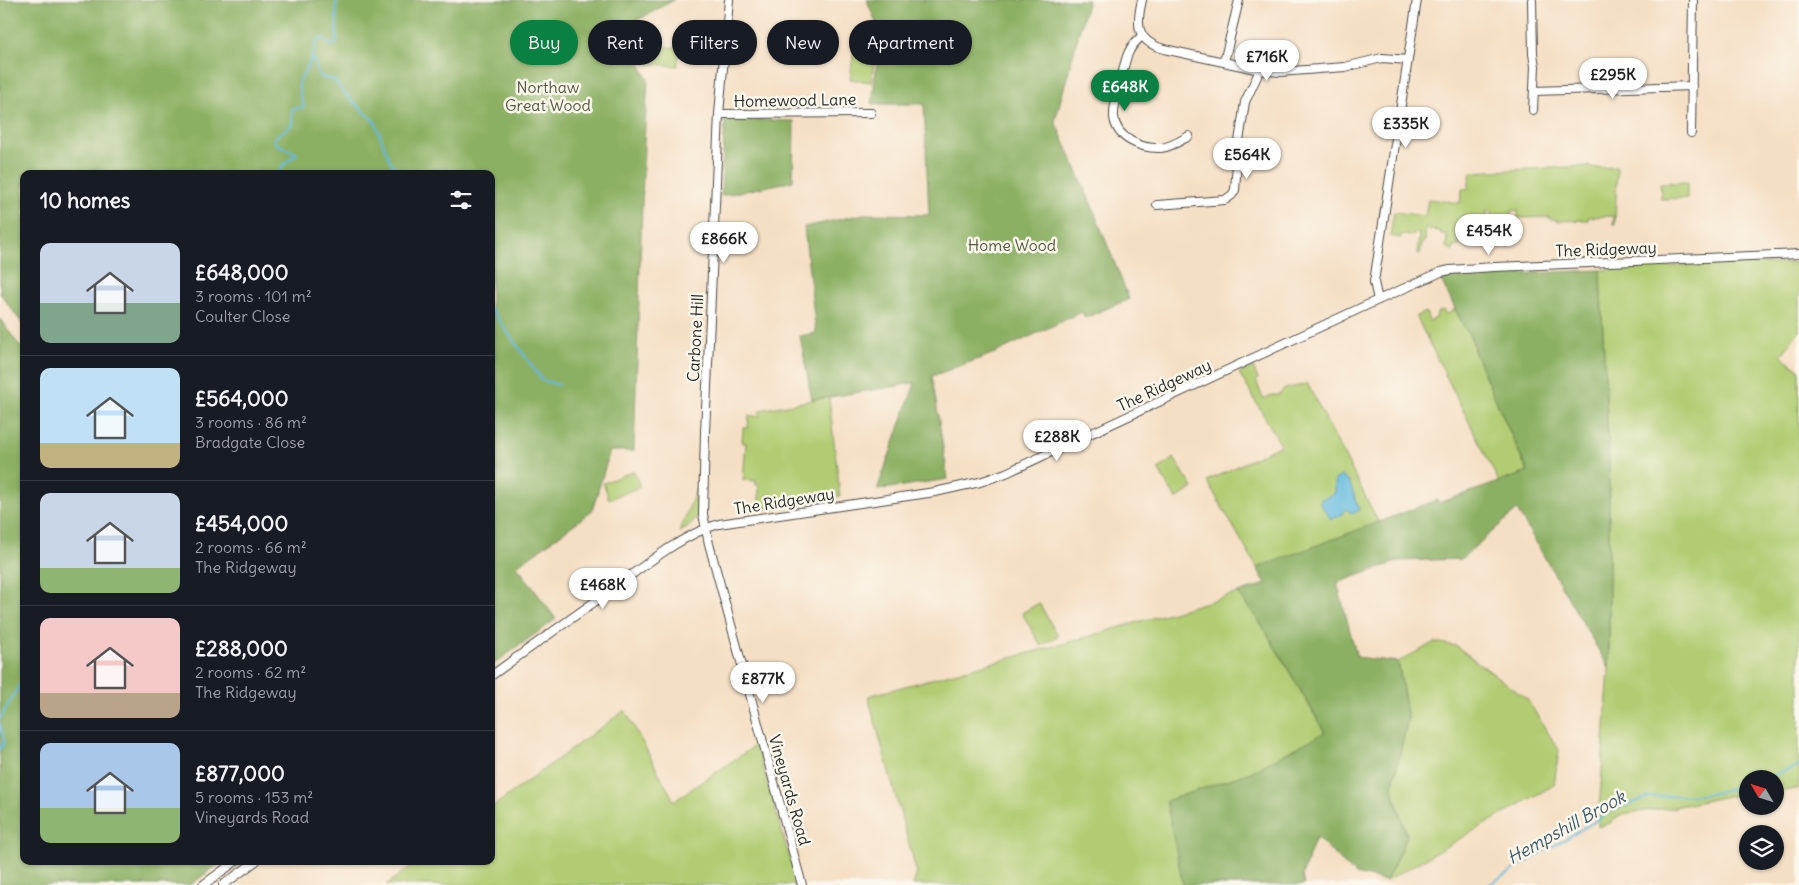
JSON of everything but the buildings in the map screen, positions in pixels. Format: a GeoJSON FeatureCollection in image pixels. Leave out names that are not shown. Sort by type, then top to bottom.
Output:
{"type":"FeatureCollection","features":[{"type":"Feature","properties":{"kind":"street","name":"Carbone Hill"},"geometry":{"type":"LineString","coordinates":[[705,528],[703,514],[705,432],[719,114],[729,0]]}},
{"type":"Feature","properties":{"kind":"street"},"geometry":{"type":"LineString","coordinates":[[1142,0],[1138,20],[1142,36],[1156,47],[1260,70],[1295,71],[1346,67],[1374,59],[1408,60]]}},
{"type":"Feature","properties":{"kind":"street"},"geometry":{"type":"LineString","coordinates":[[1224,62],[1239,0]]}},
{"type":"Feature","properties":{"kind":"street"},"geometry":{"type":"LineString","coordinates":[[1378,300],[1374,282],[1417,0]]}},
{"type":"Feature","properties":{"kind":"street"},"geometry":{"type":"LineString","coordinates":[[1532,0],[1535,66],[1533,110]]}},
{"type":"Feature","properties":{"kind":"street"},"geometry":{"type":"LineString","coordinates":[[1691,133],[1692,0]]}},
{"type":"Feature","properties":{"kind":"street"},"geometry":{"type":"LineString","coordinates":[[1142,36],[1128,51],[1114,115],[1118,129],[1129,140],[1153,148],[1171,145],[1189,136]]}},
{"type":"Feature","properties":{"kind":"street"},"geometry":{"type":"LineString","coordinates":[[1157,205],[1225,200],[1232,195],[1235,190],[1238,148],[1245,102],[1260,70]]}},
{"type":"Feature","properties":{"kind":"street"},"geometry":{"type":"LineString","coordinates":[[1534,91],[1692,86]]}},
{"type":"Feature","properties":{"kind":"street","name":"Homewood Lane"},"geometry":{"type":"LineString","coordinates":[[719,114],[871,113]]}},
{"type":"Feature","properties":{"kind":"street","name":"The Ridgeway"},"geometry":{"type":"LineString","coordinates":[[495,673],[637,571],[692,534],[705,528],[935,492],[980,482],[1037,460],[1378,300],[1450,270],[1799,254]]}},
{"type":"Feature","properties":{"kind":"street","name":"Vineyards Road"},"geometry":{"type":"LineString","coordinates":[[705,528],[802,885]]}},
{"type":"Feature","properties":{"kind":"street"},"geometry":{"type":"LineString","coordinates":[[203,885],[230,865]]}},
{"type":"Feature","properties":{"kind":"street"},"geometry":{"type":"LineString","coordinates":[[223,885],[250,865]]}},
{"type":"Feature","properties":{"kind":"green space","name":"Northaw Great Wood"},"geometry":{"type":"Polygon","coordinates":[[[0,0],[674,0],[638,20],[588,20],[588,65],[641,65],[648,79],[644,143],[634,451],[610,451],[592,511],[517,566],[556,619],[495,663],[495,170],[20,170],[20,320],[0,293],[0,0]]]}},
{"type":"Feature","properties":{"kind":"green space","name":"Home Wood"},"geometry":{"type":"Polygon","coordinates":[[[867,0],[1088,0],[1055,121],[1090,201],[1129,299],[1085,318],[1082,312],[995,353],[932,376],[948,479],[877,490],[915,383],[812,400],[800,336],[816,333],[804,227],[864,214],[929,215],[924,104],[872,104],[876,65],[972,65],[972,20],[875,20],[867,0]]]}},
{"type":"Feature","properties":{"kind":"green space"},"geometry":{"type":"Polygon","coordinates":[[[662,47],[672,47],[672,65],[678,66],[662,65],[662,47]]]}},
{"type":"Feature","properties":{"kind":"green space"},"geometry":{"type":"Polygon","coordinates":[[[852,65],[874,65],[871,82],[850,79],[852,65]]]}},
{"type":"Feature","properties":{"kind":"green space"},"geometry":{"type":"Polygon","coordinates":[[[725,119],[794,121],[793,181],[721,196],[725,119]]]}},
{"type":"Feature","properties":{"kind":"green space"},"geometry":{"type":"Polygon","coordinates":[[[1590,166],[1590,168],[1617,167],[1615,224],[1613,224],[1614,216],[1588,217],[1588,220],[1556,221],[1556,219],[1550,219],[1550,217],[1518,218],[1518,210],[1511,211],[1511,220],[1491,220],[1491,211],[1487,211],[1487,233],[1478,233],[1477,217],[1463,217],[1463,234],[1459,234],[1459,246],[1454,246],[1453,251],[1446,247],[1447,235],[1440,233],[1440,231],[1429,230],[1429,227],[1426,227],[1425,241],[1422,243],[1420,255],[1417,254],[1419,234],[1414,233],[1413,236],[1401,235],[1401,238],[1390,236],[1394,212],[1425,216],[1428,199],[1460,203],[1462,189],[1468,189],[1471,172],[1590,166]]]}},
{"type":"Feature","properties":{"kind":"green space"},"geometry":{"type":"Polygon","coordinates":[[[1687,182],[1687,198],[1661,199],[1660,183],[1687,182]]]}},
{"type":"Feature","properties":{"kind":"green space"},"geometry":{"type":"Polygon","coordinates":[[[1796,263],[1799,271],[1799,331],[1781,356],[1799,369],[1799,788],[1784,791],[1784,770],[1739,770],[1739,795],[1670,808],[1622,814],[1610,823],[1598,827],[1609,668],[1609,457],[1600,270],[1716,264],[1796,263]]]}},
{"type":"Feature","properties":{"kind":"green space"},"geometry":{"type":"Polygon","coordinates":[[[1600,270],[1609,457],[1609,668],[1517,510],[1461,559],[1399,561],[1337,583],[1357,657],[1398,662],[1408,718],[1392,788],[1407,836],[1386,881],[1355,874],[1316,837],[1302,876],[1304,885],[1183,885],[1166,801],[1251,772],[1325,732],[1265,630],[1238,593],[1266,584],[1257,568],[1437,500],[1438,503],[1528,472],[1474,351],[1474,343],[1441,280],[1449,277],[1600,270]]]}},
{"type":"Feature","properties":{"kind":"green space"},"geometry":{"type":"Polygon","coordinates":[[[1455,309],[1470,335],[1474,351],[1528,473],[1499,482],[1416,316],[1426,312],[1429,321],[1436,318],[1437,313],[1443,310],[1448,314],[1455,309]]]}},
{"type":"Feature","properties":{"kind":"green space"},"geometry":{"type":"Polygon","coordinates":[[[0,319],[20,346],[20,865],[218,865],[190,885],[0,885],[0,319]]]}},
{"type":"Feature","properties":{"kind":"green space"},"geometry":{"type":"Polygon","coordinates":[[[1253,367],[1263,399],[1272,395],[1279,395],[1287,388],[1307,383],[1379,523],[1257,568],[1207,481],[1281,445],[1239,373],[1253,367]]]}},
{"type":"Feature","properties":{"kind":"green space"},"geometry":{"type":"Polygon","coordinates":[[[829,397],[840,496],[761,509],[759,485],[756,485],[756,481],[743,480],[746,443],[742,443],[743,428],[748,428],[749,416],[760,416],[760,410],[829,397]]]}},
{"type":"Feature","properties":{"kind":"green space"},"geometry":{"type":"Polygon","coordinates":[[[1174,458],[1193,488],[1176,499],[1158,469],[1174,458]]]}},
{"type":"Feature","properties":{"kind":"green space"},"geometry":{"type":"Polygon","coordinates":[[[634,471],[640,487],[609,499],[603,483],[634,471]]]}},
{"type":"Feature","properties":{"kind":"green space"},"geometry":{"type":"Polygon","coordinates":[[[698,485],[698,514],[693,523],[679,533],[698,485]]]}},
{"type":"Feature","properties":{"kind":"green space"},"geometry":{"type":"Polygon","coordinates":[[[1238,593],[1265,630],[1325,733],[1251,772],[1167,801],[1183,885],[913,885],[917,873],[868,696],[1066,643],[1238,593]]]}},
{"type":"Feature","properties":{"kind":"green space"},"geometry":{"type":"Polygon","coordinates":[[[1039,603],[1058,636],[1041,646],[1022,613],[1039,603]]]}},
{"type":"Feature","properties":{"kind":"green space"},"geometry":{"type":"Polygon","coordinates":[[[1435,642],[1456,646],[1527,699],[1559,750],[1554,785],[1386,881],[1407,836],[1392,788],[1408,718],[1398,662],[1435,642]]]}},
{"type":"Feature","properties":{"kind":"green space"},"geometry":{"type":"Polygon","coordinates":[[[625,710],[674,801],[756,745],[798,885],[386,885],[413,865],[495,865],[495,805],[625,710]]]}},
{"type":"Feature","properties":{"kind":"water"},"geometry":{"type":"Polygon","coordinates":[[[1341,476],[1350,483],[1359,510],[1353,514],[1346,509],[1340,516],[1331,519],[1320,504],[1320,500],[1335,493],[1335,480],[1341,476]]]}},
{"type":"Feature","properties":{"kind":"waterway"},"geometry":{"type":"LineString","coordinates":[[282,170],[282,166],[297,154],[275,143],[274,138],[292,125],[292,109],[304,107],[299,86],[312,57],[317,40],[321,38],[331,45],[337,43],[336,0]]}},
{"type":"Feature","properties":{"kind":"waterway"},"geometry":{"type":"LineString","coordinates":[[311,59],[315,62],[318,74],[323,78],[334,80],[344,93],[375,122],[389,159],[397,170]]}},
{"type":"Feature","properties":{"kind":"waterway"},"geometry":{"type":"LineString","coordinates":[[495,315],[542,380],[559,385]]}},
{"type":"Feature","properties":{"kind":"waterway"},"geometry":{"type":"LineString","coordinates":[[0,719],[20,684]]}},
{"type":"Feature","properties":{"kind":"waterway"},"geometry":{"type":"LineString","coordinates":[[0,724],[4,742],[0,749]]}},
{"type":"Feature","properties":{"kind":"waterway","name":"Hempshill Brook"},"geometry":{"type":"LineString","coordinates":[[1784,771],[1799,766]]}},
{"type":"Feature","properties":{"kind":"waterway","name":"Hempshill Brook"},"geometry":{"type":"LineString","coordinates":[[1488,885],[1614,810],[1649,797],[1703,795],[1739,786]]}}]}
